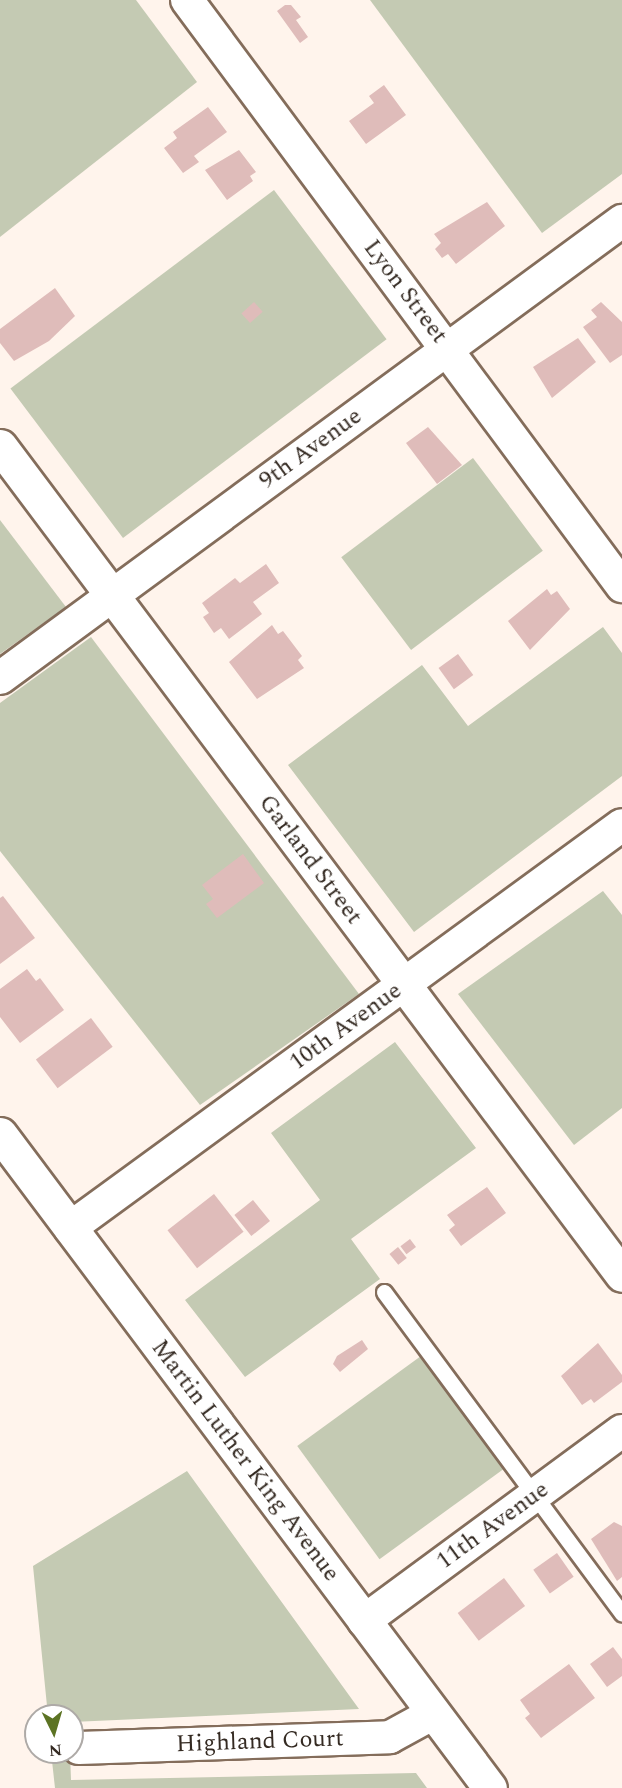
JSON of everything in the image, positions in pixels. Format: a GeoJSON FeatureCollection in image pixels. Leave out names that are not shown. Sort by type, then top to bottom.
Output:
{"type":"FeatureCollection","features":[{"type":"Feature","properties":{"kind":"street","name":"Lyon Street"},"geometry":{"type":"LineString","coordinates":[[187,0],[622,586]]}},
{"type":"Feature","properties":{"kind":"street","name":"9th Avenue"},"geometry":{"type":"LineString","coordinates":[[0,678],[622,221]]}},
{"type":"Feature","properties":{"kind":"street","name":"Garland Street"},"geometry":{"type":"LineString","coordinates":[[0,446],[111,597],[622,1275]]}},
{"type":"Feature","properties":{"kind":"street","name":"10th Avenue"},"geometry":{"type":"LineString","coordinates":[[70,1228],[622,825]]}},
{"type":"Feature","properties":{"kind":"street","name":"Martin Luther King Avenue"},"geometry":{"type":"LineString","coordinates":[[0,1134],[490,1788]]}},
{"type":"Feature","properties":{"kind":"street","name":"11th Avenue"},"geometry":{"type":"LineString","coordinates":[[364,1621],[622,1431]]}},
{"type":"Feature","properties":{"kind":"street","name":"Highland Court"},"geometry":{"type":"LineString","coordinates":[[84,1748],[390,1737],[434,1713]]}},
{"type":"Feature","properties":{"kind":"lane"},"geometry":{"type":"LineString","coordinates":[[384,1292],[622,1614]]}},
{"type":"Feature","properties":{"kind":"green space"},"geometry":{"type":"Polygon","coordinates":[[[0,0],[136,0],[197,82],[0,237],[0,0]]]}},
{"type":"Feature","properties":{"kind":"green space"},"geometry":{"type":"Polygon","coordinates":[[[370,0],[622,0],[622,174],[542,233],[370,0]]]}},
{"type":"Feature","properties":{"kind":"green space"},"geometry":{"type":"Polygon","coordinates":[[[274,190],[387,339],[123,538],[10,389],[274,190]]]}},
{"type":"Feature","properties":{"kind":"green space"},"geometry":{"type":"Polygon","coordinates":[[[473,458],[543,551],[411,650],[341,557],[473,458]]]}},
{"type":"Feature","properties":{"kind":"green space"},"geometry":{"type":"Polygon","coordinates":[[[0,520],[66,607],[0,654],[0,520]]]}},
{"type":"Feature","properties":{"kind":"green space"},"geometry":{"type":"Polygon","coordinates":[[[603,627],[622,653],[622,776],[414,932],[288,765],[422,665],[468,726],[603,627]]]}},
{"type":"Feature","properties":{"kind":"green space"},"geometry":{"type":"Polygon","coordinates":[[[91,637],[359,994],[200,1105],[0,851],[0,703],[91,637]]]}},
{"type":"Feature","properties":{"kind":"green space"},"geometry":{"type":"Polygon","coordinates":[[[603,891],[622,915],[622,1108],[574,1145],[458,994],[603,891]]]}},
{"type":"Feature","properties":{"kind":"green space"},"geometry":{"type":"Polygon","coordinates":[[[395,1042],[476,1148],[351,1239],[380,1279],[245,1377],[185,1300],[320,1200],[271,1133],[395,1042]]]}},
{"type":"Feature","properties":{"kind":"green space"},"geometry":{"type":"Polygon","coordinates":[[[421,1356],[503,1469],[380,1559],[297,1446],[421,1356]]]}},
{"type":"Feature","properties":{"kind":"green space"},"geometry":{"type":"Polygon","coordinates":[[[187,1471],[359,1709],[84,1721],[84,1704],[47,1704],[33,1566],[187,1471]]]}},
{"type":"Feature","properties":{"kind":"green space"},"geometry":{"type":"Polygon","coordinates":[[[52,1764],[70,1764],[71,1780],[416,1773],[427,1788],[55,1788],[52,1764]]]}},
{"type":"Feature","properties":{"kind":"building"},"geometry":{"type":"Polygon","coordinates":[[[285,5],[291,5],[301,17],[296,20],[308,37],[300,43],[277,11],[285,5]]]}},
{"type":"Feature","properties":{"kind":"building"},"geometry":{"type":"Polygon","coordinates":[[[384,85],[406,115],[366,144],[349,121],[374,103],[369,96],[384,85]]]}},
{"type":"Feature","properties":{"kind":"building"},"geometry":{"type":"Polygon","coordinates":[[[208,107],[227,132],[194,156],[199,162],[183,173],[164,148],[177,138],[173,132],[208,107]]]}},
{"type":"Feature","properties":{"kind":"building"},"geometry":{"type":"Polygon","coordinates":[[[239,150],[256,172],[250,176],[253,181],[227,200],[205,170],[239,150]]]}},
{"type":"Feature","properties":{"kind":"building"},"geometry":{"type":"Polygon","coordinates":[[[487,202],[505,226],[456,264],[448,254],[442,258],[435,249],[441,243],[434,234],[487,202]]]}},
{"type":"Feature","properties":{"kind":"building"},"geometry":{"type":"Polygon","coordinates":[[[55,288],[75,316],[49,341],[14,361],[0,343],[0,329],[55,288]]]}},
{"type":"Feature","properties":{"kind":"building"},"geometry":{"type":"Polygon","coordinates":[[[254,302],[263,312],[250,323],[241,313],[254,302]]]}},
{"type":"Feature","properties":{"kind":"building"},"geometry":{"type":"Polygon","coordinates":[[[601,302],[622,322],[622,355],[610,363],[583,327],[597,317],[591,310],[601,302]]]}},
{"type":"Feature","properties":{"kind":"building"},"geometry":{"type":"Polygon","coordinates":[[[578,338],[596,362],[552,398],[533,367],[578,338]]]}},
{"type":"Feature","properties":{"kind":"building"},"geometry":{"type":"Polygon","coordinates":[[[428,427],[462,465],[437,484],[406,443],[428,427]]]}},
{"type":"Feature","properties":{"kind":"building"},"geometry":{"type":"Polygon","coordinates":[[[266,564],[279,583],[253,602],[262,614],[229,639],[221,628],[214,633],[203,617],[209,613],[202,603],[235,578],[240,583],[266,564]]]}},
{"type":"Feature","properties":{"kind":"building"},"geometry":{"type":"Polygon","coordinates":[[[547,589],[551,595],[557,591],[570,609],[530,650],[508,621],[547,589]]]}},
{"type":"Feature","properties":{"kind":"building"},"geometry":{"type":"Polygon","coordinates":[[[272,625],[278,634],[283,631],[302,656],[298,660],[304,668],[257,699],[229,662],[272,625]]]}},
{"type":"Feature","properties":{"kind":"building"},"geometry":{"type":"Polygon","coordinates":[[[458,654],[473,675],[454,689],[439,668],[458,654]]]}},
{"type":"Feature","properties":{"kind":"building"},"geometry":{"type":"Polygon","coordinates":[[[243,854],[264,883],[217,918],[206,904],[213,899],[202,885],[243,854]]]}},
{"type":"Feature","properties":{"kind":"building"},"geometry":{"type":"Polygon","coordinates":[[[3,896],[35,938],[0,964],[0,898],[3,896]]]}},
{"type":"Feature","properties":{"kind":"building"},"geometry":{"type":"Polygon","coordinates":[[[27,969],[36,981],[40,978],[64,1010],[20,1043],[0,1017],[0,989],[27,969]]]}},
{"type":"Feature","properties":{"kind":"building"},"geometry":{"type":"Polygon","coordinates":[[[91,1018],[113,1047],[58,1088],[36,1060],[91,1018]]]}},
{"type":"Feature","properties":{"kind":"building"},"geometry":{"type":"Polygon","coordinates":[[[487,1187],[506,1213],[461,1246],[449,1230],[455,1225],[447,1215],[487,1187]]]}},
{"type":"Feature","properties":{"kind":"building"},"geometry":{"type":"Polygon","coordinates":[[[214,1194],[244,1232],[197,1268],[168,1230],[214,1194]]]}},
{"type":"Feature","properties":{"kind":"building"},"geometry":{"type":"Polygon","coordinates":[[[253,1200],[270,1221],[251,1236],[234,1215],[253,1200]]]}},
{"type":"Feature","properties":{"kind":"building"},"geometry":{"type":"Polygon","coordinates":[[[410,1239],[416,1247],[406,1254],[400,1246],[410,1239]]]}},
{"type":"Feature","properties":{"kind":"building"},"geometry":{"type":"Polygon","coordinates":[[[398,1247],[407,1258],[398,1265],[389,1254],[398,1247]]]}},
{"type":"Feature","properties":{"kind":"building"},"geometry":{"type":"Polygon","coordinates":[[[362,1340],[368,1349],[340,1372],[333,1364],[337,1356],[362,1340]]]}},
{"type":"Feature","properties":{"kind":"building"},"geometry":{"type":"Polygon","coordinates":[[[598,1343],[622,1375],[622,1382],[594,1403],[591,1399],[582,1405],[561,1376],[598,1343]]]}},
{"type":"Feature","properties":{"kind":"building"},"geometry":{"type":"Polygon","coordinates":[[[614,1522],[622,1526],[622,1577],[617,1581],[591,1539],[614,1522]]]}},
{"type":"Feature","properties":{"kind":"building"},"geometry":{"type":"Polygon","coordinates":[[[557,1553],[574,1577],[550,1593],[533,1570],[557,1553]]]}},
{"type":"Feature","properties":{"kind":"building"},"geometry":{"type":"Polygon","coordinates":[[[504,1578],[525,1606],[479,1641],[458,1613],[504,1578]]]}},
{"type":"Feature","properties":{"kind":"building"},"geometry":{"type":"Polygon","coordinates":[[[613,1647],[622,1659],[622,1676],[607,1687],[590,1664],[613,1647]]]}},
{"type":"Feature","properties":{"kind":"building"},"geometry":{"type":"Polygon","coordinates":[[[569,1664],[595,1698],[541,1738],[525,1718],[530,1714],[520,1700],[569,1664]]]}}]}
